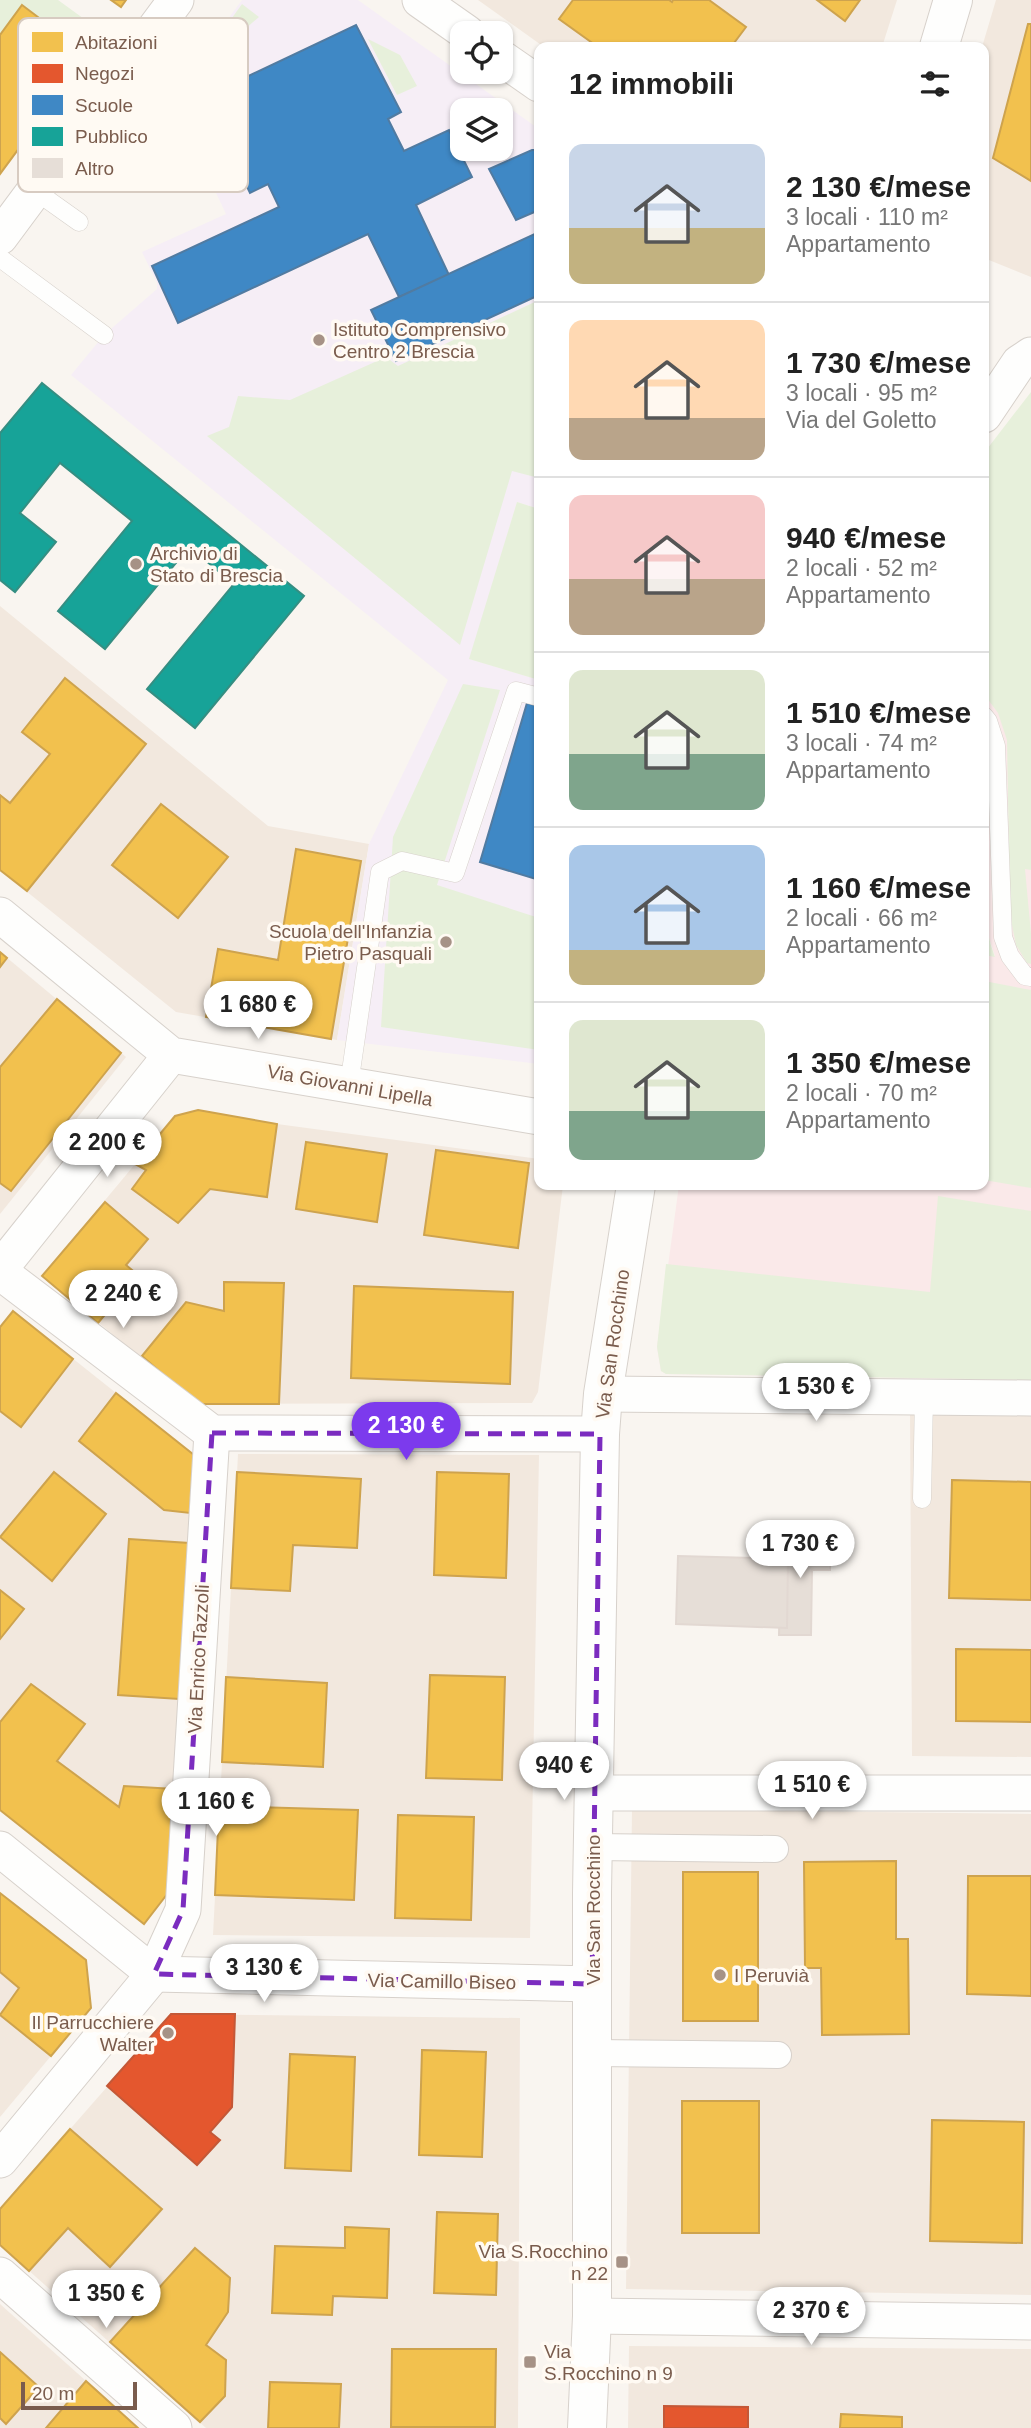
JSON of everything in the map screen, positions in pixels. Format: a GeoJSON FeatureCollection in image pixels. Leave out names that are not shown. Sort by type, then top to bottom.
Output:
{"type":"FeatureCollection","features":[{"type":"Feature","properties":{"kind":"street"},"geometry":{"type":"LineString","coordinates":[[163,18],[176,0]]}},
{"type":"Feature","properties":{"kind":"street"},"geometry":{"type":"LineString","coordinates":[[420,0],[450,21]]}},
{"type":"Feature","properties":{"kind":"street"},"geometry":{"type":"LineString","coordinates":[[940,42],[953,0]]}},
{"type":"Feature","properties":{"kind":"street"},"geometry":{"type":"LineString","coordinates":[[513,66],[534,81]]}},
{"type":"Feature","properties":{"kind":"street"},"geometry":{"type":"LineString","coordinates":[[0,237],[33,192]]}},
{"type":"Feature","properties":{"kind":"street"},"geometry":{"type":"LineString","coordinates":[[989,408],[1019,363],[1031,355]]}},
{"type":"Feature","properties":{"kind":"street","name":"Via Giovanni Lipella"},"geometry":{"type":"LineString","coordinates":[[0,915],[171,1055],[534,1116]]}},
{"type":"Feature","properties":{"kind":"street"},"geometry":{"type":"LineString","coordinates":[[171,1055],[0,1270],[212,1433],[600,1434]]}},
{"type":"Feature","properties":{"kind":"street","name":"Via San Rocchino"},"geometry":{"type":"LineString","coordinates":[[587,2428],[592,2316],[593,1793],[600,1434],[603,1394],[635,1190]]}},
{"type":"Feature","properties":{"kind":"street"},"geometry":{"type":"LineString","coordinates":[[603,1394],[1031,1398]]}},
{"type":"Feature","properties":{"kind":"street","name":"Via Enrico Tazzoli"},"geometry":{"type":"LineString","coordinates":[[0,2160],[154,1974],[183,1910],[212,1433]]}},
{"type":"Feature","properties":{"kind":"street"},"geometry":{"type":"LineString","coordinates":[[593,1793],[1031,1793]]}},
{"type":"Feature","properties":{"kind":"street"},"geometry":{"type":"LineString","coordinates":[[594,1847],[775,1849]]}},
{"type":"Feature","properties":{"kind":"street"},"geometry":{"type":"LineString","coordinates":[[0,1849],[154,1974]]}},
{"type":"Feature","properties":{"kind":"street","name":"Via Camillo Biseo"},"geometry":{"type":"LineString","coordinates":[[154,1974],[592,1984]]}},
{"type":"Feature","properties":{"kind":"street"},"geometry":{"type":"LineString","coordinates":[[593,2053],[778,2055]]}},
{"type":"Feature","properties":{"kind":"street"},"geometry":{"type":"LineString","coordinates":[[0,2275],[174,2428]]}},
{"type":"Feature","properties":{"kind":"street"},"geometry":{"type":"LineString","coordinates":[[592,2316],[1031,2322]]}},
{"type":"Feature","properties":{"kind":"lane"},"geometry":{"type":"LineString","coordinates":[[37,192],[79,222]]}},
{"type":"Feature","properties":{"kind":"lane"},"geometry":{"type":"LineString","coordinates":[[0,258],[104,335]]}},
{"type":"Feature","properties":{"kind":"lane"},"geometry":{"type":"LineString","coordinates":[[349,1085],[380,872],[402,861],[455,873],[516,691],[534,696]]}},
{"type":"Feature","properties":{"kind":"lane"},"geometry":{"type":"LineString","coordinates":[[989,724],[996,746],[1003,937],[1010,956],[1025,976],[1031,977]]}},
{"type":"Feature","properties":{"kind":"lane"},"geometry":{"type":"LineString","coordinates":[[922,1499],[924,1396]]}},
{"type":"Feature","properties":{"kind":"highlighted area"},"geometry":{"type":"Polygon","coordinates":[[[212,1433],[600,1434],[592,1984],[154,1974],[183,1910],[212,1433]]]}},
{"type":"Feature","properties":{"kind":"shaded area","name":"Istituto Comprensivo Centro 2 Brescia"},"geometry":{"type":"Polygon","coordinates":[[[242,0],[358,0],[450,66],[450,84],[476,84],[496,98],[450,98],[450,161],[513,161],[513,110],[534,125],[534,507],[517,502],[470,659],[534,678],[534,1063],[337,1040],[369,844],[448,680],[71,375],[104,335],[157,289],[157,283],[142,252],[226,214],[216,192],[248,192],[248,18],[229,18],[242,0]],[[369,40],[397,95],[416,86],[400,55],[369,40]]]}},
{"type":"Feature","properties":{"kind":"shaded area"},"geometry":{"type":"Polygon","coordinates":[[[478,0],[897,0],[884,42],[537,42],[513,25],[513,21],[507,21],[478,0]]]}},
{"type":"Feature","properties":{"kind":"shaded area"},"geometry":{"type":"Polygon","coordinates":[[[996,0],[1031,0],[1031,277],[989,260],[989,42],[983,42],[996,0]]]}},
{"type":"Feature","properties":{"kind":"shaded area"},"geometry":{"type":"Polygon","coordinates":[[[989,563],[1031,574],[1031,1380],[666,1374],[661,1371],[657,1347],[678,1190],[989,1190],[989,955],[995,956],[989,938],[989,563]]]}},
{"type":"Feature","properties":{"kind":"shaded area"},"geometry":{"type":"Polygon","coordinates":[[[0,606],[268,826],[369,844],[337,1040],[176,1012],[0,870],[0,606]]]}},
{"type":"Feature","properties":{"kind":"shaded area"},"geometry":{"type":"Polygon","coordinates":[[[0,952],[126,1057],[0,1214],[0,952]]]}},
{"type":"Feature","properties":{"kind":"shaded area"},"geometry":{"type":"Polygon","coordinates":[[[198,1110],[277,1124],[534,1158],[534,1190],[562,1190],[538,1392],[532,1403],[197,1404],[42,1276],[175,1116],[198,1110]]]}},
{"type":"Feature","properties":{"kind":"shaded area"},"geometry":{"type":"Polygon","coordinates":[[[13,1311],[194,1455],[168,1893],[144,1924],[0,1810],[0,1327],[13,1311]]]}},
{"type":"Feature","properties":{"kind":"shaded area"},"geometry":{"type":"Polygon","coordinates":[[[910,1411],[1031,1414],[1031,1757],[912,1756],[910,1411]]]}},
{"type":"Feature","properties":{"kind":"shaded area"},"geometry":{"type":"Polygon","coordinates":[[[238,1454],[539,1455],[530,1938],[213,1935],[238,1454]]]}},
{"type":"Feature","properties":{"kind":"shaded area"},"geometry":{"type":"Polygon","coordinates":[[[632,1809],[1031,1814],[1031,2295],[626,2289],[632,1809]]]}},
{"type":"Feature","properties":{"kind":"shaded area"},"geometry":{"type":"Polygon","coordinates":[[[0,1893],[86,1960],[91,2008],[0,2117],[0,1893]]]}},
{"type":"Feature","properties":{"kind":"shaded area"},"geometry":{"type":"Polygon","coordinates":[[[171,2014],[520,2018],[518,2428],[206,2428],[0,2245],[0,2209],[171,2014]]]}},
{"type":"Feature","properties":{"kind":"shaded area"},"geometry":{"type":"Polygon","coordinates":[[[0,2304],[86,2381],[138,2428],[0,2428],[0,2304]]]}},
{"type":"Feature","properties":{"kind":"shaded area"},"geometry":{"type":"Polygon","coordinates":[[[629,2346],[1031,2349],[1031,2428],[628,2428],[629,2346]]]}},
{"type":"Feature","properties":{"kind":"green space"},"geometry":{"type":"Polygon","coordinates":[[[0,0],[58,0],[83,18],[39,18],[22,5],[0,35],[0,0]]]}},
{"type":"Feature","properties":{"kind":"green space"},"geometry":{"type":"Polygon","coordinates":[[[242,4],[259,17],[248,26],[248,18],[232,18],[242,4]]]}},
{"type":"Feature","properties":{"kind":"green space"},"geometry":{"type":"Polygon","coordinates":[[[368,39],[400,55],[417,86],[397,95],[368,39]]]}},
{"type":"Feature","properties":{"kind":"green space"},"geometry":{"type":"Polygon","coordinates":[[[534,302],[534,477],[512,471],[460,645],[207,436],[229,427],[238,396],[290,400],[386,357],[398,366],[534,302]]]}},
{"type":"Feature","properties":{"kind":"green space"},"geometry":{"type":"Polygon","coordinates":[[[1031,392],[1031,870],[1025,869],[1031,964],[1027,963],[1016,945],[1010,915],[1007,740],[998,713],[989,701],[989,447],[1031,392]]]}},
{"type":"Feature","properties":{"kind":"green space"},"geometry":{"type":"Polygon","coordinates":[[[517,502],[534,507],[534,678],[469,659],[517,502]]]}},
{"type":"Feature","properties":{"kind":"green space"},"geometry":{"type":"Polygon","coordinates":[[[463,684],[500,690],[437,885],[534,916],[534,1049],[381,1027],[393,837],[463,684]]]}},
{"type":"Feature","properties":{"kind":"green space"},"geometry":{"type":"Polygon","coordinates":[[[989,936],[995,957],[989,956],[989,936]]]}},
{"type":"Feature","properties":{"kind":"green space"},"geometry":{"type":"Polygon","coordinates":[[[989,982],[1031,990],[1031,1188],[989,1181],[989,982]]]}},
{"type":"Feature","properties":{"kind":"green space"},"geometry":{"type":"Polygon","coordinates":[[[938,1196],[1031,1211],[1031,1380],[666,1374],[661,1371],[657,1347],[666,1264],[930,1292],[938,1196]]]}},
{"type":"Feature","properties":{"kind":"building: Abitazioni"},"geometry":{"type":"Polygon","coordinates":[[[111,0],[126,0],[121,7],[111,0]]]}},
{"type":"Feature","properties":{"kind":"building: Abitazioni"},"geometry":{"type":"Polygon","coordinates":[[[573,0],[709,0],[746,27],[735,42],[591,42],[559,19],[573,0]]]}},
{"type":"Feature","properties":{"kind":"building: Abitazioni"},"geometry":{"type":"Polygon","coordinates":[[[817,0],[860,0],[845,21],[817,0]]]}},
{"type":"Feature","properties":{"kind":"building: Abitazioni"},"geometry":{"type":"Polygon","coordinates":[[[22,5],[39,18],[18,18],[18,150],[0,174],[0,35],[22,5]]]}},
{"type":"Feature","properties":{"kind":"building: Abitazioni"},"geometry":{"type":"Polygon","coordinates":[[[1028,24],[1031,24],[1031,181],[993,158],[1028,24]]]}},
{"type":"Feature","properties":{"kind":"building: Abitazioni"},"geometry":{"type":"Polygon","coordinates":[[[65,678],[146,744],[27,891],[0,870],[0,795],[10,803],[50,754],[22,732],[65,678]]]}},
{"type":"Feature","properties":{"kind":"building: Abitazioni"},"geometry":{"type":"Polygon","coordinates":[[[161,804],[228,857],[178,918],[112,865],[161,804]]]}},
{"type":"Feature","properties":{"kind":"building: Abitazioni"},"geometry":{"type":"Polygon","coordinates":[[[296,849],[361,861],[331,1039],[206,1017],[218,949],[278,960],[296,849]]]}},
{"type":"Feature","properties":{"kind":"building: Abitazioni"},"geometry":{"type":"Polygon","coordinates":[[[0,952],[7,958],[0,967],[0,952]]]}},
{"type":"Feature","properties":{"kind":"building: Abitazioni"},"geometry":{"type":"Polygon","coordinates":[[[57,999],[121,1053],[11,1191],[0,1183],[0,1067],[57,999]]]}},
{"type":"Feature","properties":{"kind":"building: Abitazioni"},"geometry":{"type":"Polygon","coordinates":[[[198,1110],[277,1124],[267,1197],[210,1189],[178,1223],[132,1189],[146,1170],[135,1164],[175,1116],[198,1110]]]}},
{"type":"Feature","properties":{"kind":"building: Abitazioni"},"geometry":{"type":"Polygon","coordinates":[[[306,1142],[387,1154],[377,1222],[296,1209],[306,1142]]]}},
{"type":"Feature","properties":{"kind":"building: Abitazioni"},"geometry":{"type":"Polygon","coordinates":[[[436,1150],[529,1163],[518,1248],[424,1235],[436,1150]]]}},
{"type":"Feature","properties":{"kind":"building: Abitazioni"},"geometry":{"type":"Polygon","coordinates":[[[105,1202],[148,1239],[126,1265],[138,1275],[98,1323],[42,1276],[105,1202]]]}},
{"type":"Feature","properties":{"kind":"building: Abitazioni"},"geometry":{"type":"Polygon","coordinates":[[[224,1282],[284,1283],[279,1404],[197,1404],[142,1356],[186,1302],[224,1311],[224,1282]]]}},
{"type":"Feature","properties":{"kind":"building: Abitazioni"},"geometry":{"type":"Polygon","coordinates":[[[354,1286],[513,1292],[510,1384],[351,1378],[354,1286]]]}},
{"type":"Feature","properties":{"kind":"building: Abitazioni"},"geometry":{"type":"Polygon","coordinates":[[[13,1311],[73,1359],[21,1427],[0,1411],[0,1327],[13,1311]]]}},
{"type":"Feature","properties":{"kind":"building: Abitazioni"},"geometry":{"type":"Polygon","coordinates":[[[116,1393],[194,1455],[190,1513],[164,1510],[79,1441],[116,1393]]]}},
{"type":"Feature","properties":{"kind":"building: Abitazioni"},"geometry":{"type":"Polygon","coordinates":[[[54,1472],[106,1514],[52,1581],[0,1537],[54,1472]]]}},
{"type":"Feature","properties":{"kind":"building: Abitazioni"},"geometry":{"type":"Polygon","coordinates":[[[237,1472],[361,1479],[357,1548],[293,1545],[290,1591],[231,1588],[237,1472]]]}},
{"type":"Feature","properties":{"kind":"building: Abitazioni"},"geometry":{"type":"Polygon","coordinates":[[[437,1472],[509,1474],[506,1578],[434,1575],[437,1472]]]}},
{"type":"Feature","properties":{"kind":"building: Abitazioni"},"geometry":{"type":"Polygon","coordinates":[[[952,1480],[1031,1482],[1031,1600],[949,1598],[952,1480]]]}},
{"type":"Feature","properties":{"kind":"building: Abitazioni"},"geometry":{"type":"Polygon","coordinates":[[[129,1539],[189,1543],[179,1699],[118,1695],[129,1539]]]}},
{"type":"Feature","properties":{"kind":"building: Abitazioni"},"geometry":{"type":"Polygon","coordinates":[[[0,1590],[24,1609],[0,1639],[0,1590]]]}},
{"type":"Feature","properties":{"kind":"building: Abitazioni"},"geometry":{"type":"Polygon","coordinates":[[[956,1649],[1031,1650],[1031,1722],[956,1721],[956,1649]]]}},
{"type":"Feature","properties":{"kind":"building: Abitazioni"},"geometry":{"type":"Polygon","coordinates":[[[430,1675],[505,1677],[502,1780],[426,1778],[430,1675]]]}},
{"type":"Feature","properties":{"kind":"building: Abitazioni"},"geometry":{"type":"Polygon","coordinates":[[[226,1677],[327,1683],[323,1767],[222,1762],[226,1677]]]}},
{"type":"Feature","properties":{"kind":"building: Abitazioni"},"geometry":{"type":"Polygon","coordinates":[[[31,1684],[85,1724],[57,1761],[119,1807],[124,1786],[174,1789],[168,1893],[144,1924],[0,1810],[0,1722],[31,1684]]]}},
{"type":"Feature","properties":{"kind":"building: Abitazioni"},"geometry":{"type":"Polygon","coordinates":[[[219,1806],[358,1810],[354,1900],[215,1895],[219,1806]]]}},
{"type":"Feature","properties":{"kind":"building: Abitazioni"},"geometry":{"type":"Polygon","coordinates":[[[398,1815],[474,1817],[471,1920],[395,1918],[398,1815]]]}},
{"type":"Feature","properties":{"kind":"building: Abitazioni"},"geometry":{"type":"Polygon","coordinates":[[[896,1861],[896,1939],[908,1939],[909,2034],[822,2035],[821,1968],[805,1968],[804,1862],[896,1861]]]}},
{"type":"Feature","properties":{"kind":"building: Abitazioni"},"geometry":{"type":"Polygon","coordinates":[[[683,1872],[758,1872],[758,2021],[683,2021],[683,1872]]]}},
{"type":"Feature","properties":{"kind":"building: Abitazioni"},"geometry":{"type":"Polygon","coordinates":[[[968,1876],[1031,1876],[1031,1996],[967,1994],[968,1876]]]}},
{"type":"Feature","properties":{"kind":"building: Abitazioni"},"geometry":{"type":"Polygon","coordinates":[[[0,1893],[86,1960],[91,2008],[51,2056],[0,2015],[19,1988],[0,1972],[0,1893]]]}},
{"type":"Feature","properties":{"kind":"building: Abitazioni"},"geometry":{"type":"Polygon","coordinates":[[[422,2050],[486,2052],[482,2157],[419,2155],[422,2050]]]}},
{"type":"Feature","properties":{"kind":"building: Abitazioni"},"geometry":{"type":"Polygon","coordinates":[[[290,2054],[355,2057],[351,2171],[285,2168],[290,2054]]]}},
{"type":"Feature","properties":{"kind":"building: Abitazioni"},"geometry":{"type":"Polygon","coordinates":[[[682,2101],[759,2101],[759,2233],[682,2233],[682,2101]]]}},
{"type":"Feature","properties":{"kind":"building: Abitazioni"},"geometry":{"type":"Polygon","coordinates":[[[932,2120],[1024,2122],[1022,2243],[930,2241],[932,2120]]]}},
{"type":"Feature","properties":{"kind":"building: Abitazioni"},"geometry":{"type":"Polygon","coordinates":[[[70,2129],[162,2209],[110,2267],[68,2228],[29,2271],[0,2245],[0,2209],[70,2129]]]}},
{"type":"Feature","properties":{"kind":"building: Abitazioni"},"geometry":{"type":"Polygon","coordinates":[[[437,2212],[498,2214],[496,2295],[434,2293],[437,2212]]]}},
{"type":"Feature","properties":{"kind":"building: Abitazioni"},"geometry":{"type":"Polygon","coordinates":[[[345,2227],[389,2229],[387,2298],[333,2296],[332,2315],[272,2313],[275,2246],[345,2248],[345,2227]]]}},
{"type":"Feature","properties":{"kind":"building: Abitazioni"},"geometry":{"type":"Polygon","coordinates":[[[195,2248],[230,2278],[228,2312],[206,2345],[226,2360],[225,2396],[200,2422],[110,2342],[195,2248]]]}},
{"type":"Feature","properties":{"kind":"building: Abitazioni"},"geometry":{"type":"Polygon","coordinates":[[[392,2349],[496,2349],[495,2427],[391,2427],[392,2349]]]}},
{"type":"Feature","properties":{"kind":"building: Abitazioni"},"geometry":{"type":"Polygon","coordinates":[[[0,2352],[39,2387],[6,2424],[0,2418],[0,2352]]]}},
{"type":"Feature","properties":{"kind":"building: Abitazioni"},"geometry":{"type":"Polygon","coordinates":[[[86,2381],[138,2428],[46,2428],[86,2381]]]}},
{"type":"Feature","properties":{"kind":"building: Abitazioni"},"geometry":{"type":"Polygon","coordinates":[[[270,2382],[341,2384],[339,2428],[268,2428],[270,2382]]]}},
{"type":"Feature","properties":{"kind":"building: Abitazioni"},"geometry":{"type":"Polygon","coordinates":[[[841,2414],[902,2417],[902,2428],[840,2428],[841,2414]]]}},
{"type":"Feature","properties":{"kind":"building: Negozi"},"geometry":{"type":"Polygon","coordinates":[[[171,2014],[235,2014],[232,2107],[210,2132],[220,2140],[197,2165],[107,2086],[171,2014]]]}},
{"type":"Feature","properties":{"kind":"building: Negozi"},"geometry":{"type":"Polygon","coordinates":[[[664,2406],[748,2407],[748,2428],[664,2428],[664,2406]]]}},
{"type":"Feature","properties":{"kind":"building: Scuole"},"geometry":{"type":"Polygon","coordinates":[[[356,25],[401,112],[388,119],[404,151],[449,130],[450,161],[464,161],[472,177],[416,205],[449,275],[399,297],[368,234],[178,323],[152,266],[279,207],[268,184],[250,193],[248,76],[356,25]]]}},
{"type":"Feature","properties":{"kind":"building: Scuole"},"geometry":{"type":"Polygon","coordinates":[[[534,150],[534,212],[516,220],[489,169],[534,150]]]}},
{"type":"Feature","properties":{"kind":"building: Scuole"},"geometry":{"type":"Polygon","coordinates":[[[534,234],[534,297],[396,361],[371,310],[534,234]]]}},
{"type":"Feature","properties":{"kind":"building: Scuole"},"geometry":{"type":"Polygon","coordinates":[[[527,703],[534,705],[534,878],[480,862],[527,703]]]}},
{"type":"Feature","properties":{"kind":"building: Pubblico","name":"Archivio di Stato di Brescia"},"geometry":{"type":"Polygon","coordinates":[[[42,383],[304,596],[195,728],[147,689],[234,584],[189,547],[105,649],[58,611],[132,521],[60,463],[20,513],[56,542],[15,592],[0,580],[0,433],[42,383]]]}},
{"type":"Feature","properties":{"kind":"building: Altro"},"geometry":{"type":"Polygon","coordinates":[[[781,1535],[831,1536],[830,1570],[812,1570],[811,1635],[779,1635],[781,1535]]]}},
{"type":"Feature","properties":{"kind":"building: Altro"},"geometry":{"type":"Polygon","coordinates":[[[678,1556],[788,1559],[787,1628],[676,1624],[678,1556]]]}},
{"type":"Feature","properties":{"kind":"place","name":"Istituto Comprensivo Centro 2 Brescia"},"geometry":{"type":"Point","coordinates":[319,340]}},
{"type":"Feature","properties":{"kind":"place","name":"Archivio di Stato di Brescia"},"geometry":{"type":"Point","coordinates":[136,564]}},
{"type":"Feature","properties":{"kind":"place","name":"Scuola dell'Infanzia Pietro Pasquali"},"geometry":{"type":"Point","coordinates":[446,942]}},
{"type":"Feature","properties":{"kind":"place","name":"I Peruvià"},"geometry":{"type":"Point","coordinates":[720,1975]}},
{"type":"Feature","properties":{"kind":"place","name":"Il Parrucchiere Walter"},"geometry":{"type":"Point","coordinates":[168,2033]}},
{"type":"Feature","properties":{"kind":"place","name":"Via S.Rocchino n 22"},"geometry":{"type":"Point","coordinates":[622,2262]}},
{"type":"Feature","properties":{"kind":"place","name":"Via S.Rocchino n 9"},"geometry":{"type":"Point","coordinates":[530,2362]}}]}
